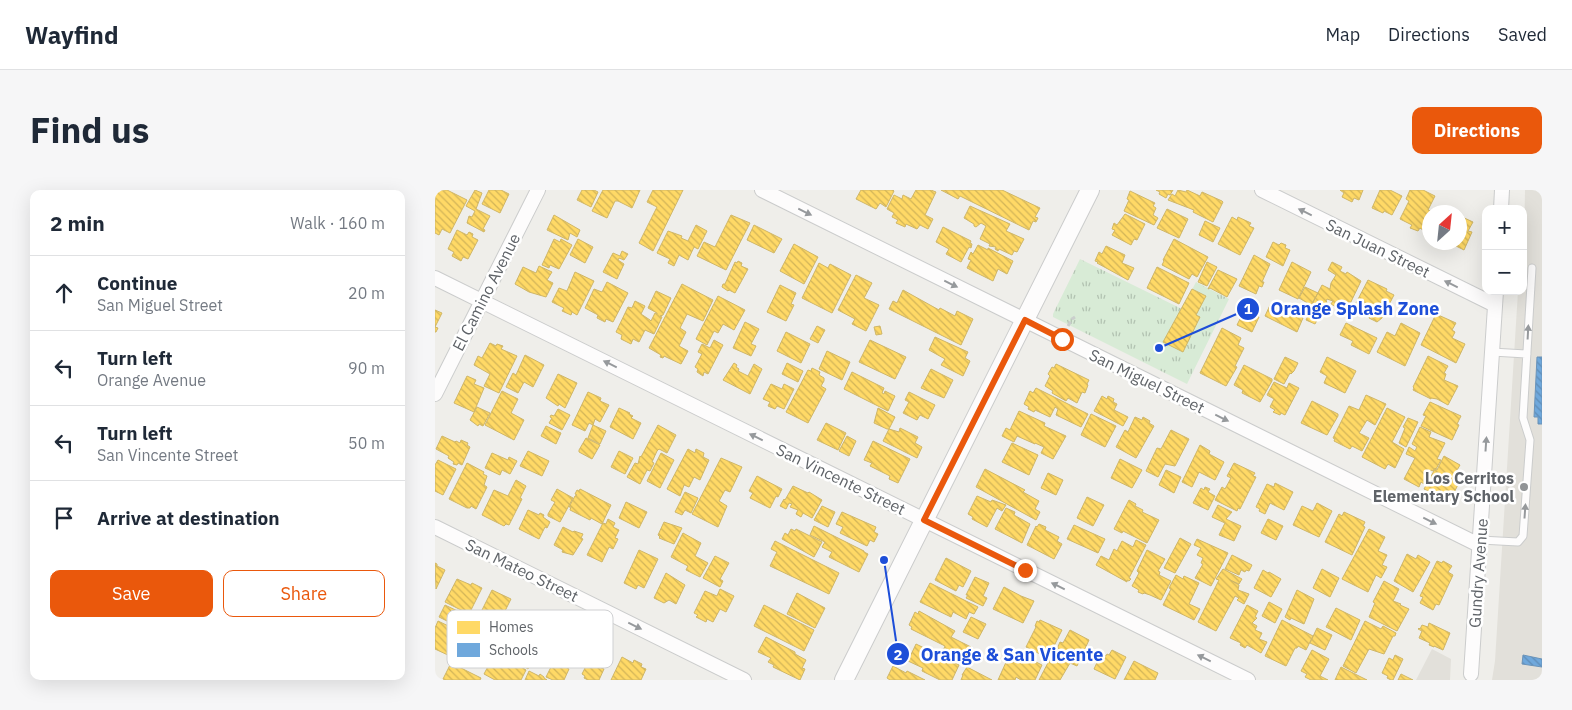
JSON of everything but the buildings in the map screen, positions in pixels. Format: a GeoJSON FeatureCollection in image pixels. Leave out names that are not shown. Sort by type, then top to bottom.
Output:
{"type":"FeatureCollection","features":[{"type":"Feature","properties":{"kind":"street","name":"El Camino Avenue"},"geometry":{"type":"LineString","coordinates":[[435,394],[537,190]]}},
{"type":"Feature","properties":{"kind":"street","name":"San Miguel Street"},"geometry":{"type":"LineString","coordinates":[[761,190],[1480,543]]}},
{"type":"Feature","properties":{"kind":"street"},"geometry":{"type":"LineString","coordinates":[[844,680],[1090,190]]}},
{"type":"Feature","properties":{"kind":"street","name":"San Juan Street"},"geometry":{"type":"LineString","coordinates":[[1262,190],[1495,298]]}},
{"type":"Feature","properties":{"kind":"street"},"geometry":{"type":"LineString","coordinates":[[1501,205],[1502,190]]}},
{"type":"Feature","properties":{"kind":"street","name":"San Vincente Street"},"geometry":{"type":"LineString","coordinates":[[435,278],[1248,680]]}},
{"type":"Feature","properties":{"kind":"street","name":"Gundry Avenue"},"geometry":{"type":"LineString","coordinates":[[1471,674],[1495,298]]}},
{"type":"Feature","properties":{"kind":"street","name":"San Mateo Street"},"geometry":{"type":"LineString","coordinates":[[435,527],[603,610]]}},
{"type":"Feature","properties":{"kind":"street","name":"San Mateo Street"},"geometry":{"type":"LineString","coordinates":[[613,615],[745,680]]}},
{"type":"Feature","properties":{"kind":"lane"},"geometry":{"type":"LineString","coordinates":[[1480,543],[1518,542],[1523,536],[1530,440],[1523,418],[1532,268]]}},
{"type":"Feature","properties":{"kind":"lane"},"geometry":{"type":"LineString","coordinates":[[1492,352],[1527,354]]}},
{"type":"Feature","properties":{"kind":"shaded area","name":"Los Cerritos Elementary School"},"geometry":{"type":"Polygon","coordinates":[[[1525,190],[1542,190],[1542,680],[1492,680],[1495,661],[1518,295],[1527,295],[1527,205],[1525,205],[1525,190]]]}},
{"type":"Feature","properties":{"kind":"shaded area"},"geometry":{"type":"Polygon","coordinates":[[[1432,649],[1451,659],[1450,680],[1416,680],[1432,649]]]}},
{"type":"Feature","properties":{"kind":"green space"},"geometry":{"type":"Polygon","coordinates":[[[1080,259],[1182,309],[1196,282],[1229,299],[1187,384],[1053,317],[1080,259]]]}},
{"type":"Feature","properties":{"kind":"place","name":"Orange Splash Zone"},"geometry":{"type":"Point","coordinates":[1159,348]}},
{"type":"Feature","properties":{"kind":"place","name":"Los Cerritos Elementary School"},"geometry":{"type":"Point","coordinates":[1524,487]}},
{"type":"Feature","properties":{"kind":"place","name":"Orange & San Vicente"},"geometry":{"type":"Point","coordinates":[884,560]}},
{"type":"Feature","properties":{"kind":"route"},"geometry":{"type":"LineString","coordinates":[[1025,570],[924,520],[1025,320],[1062,339]]}}]}
